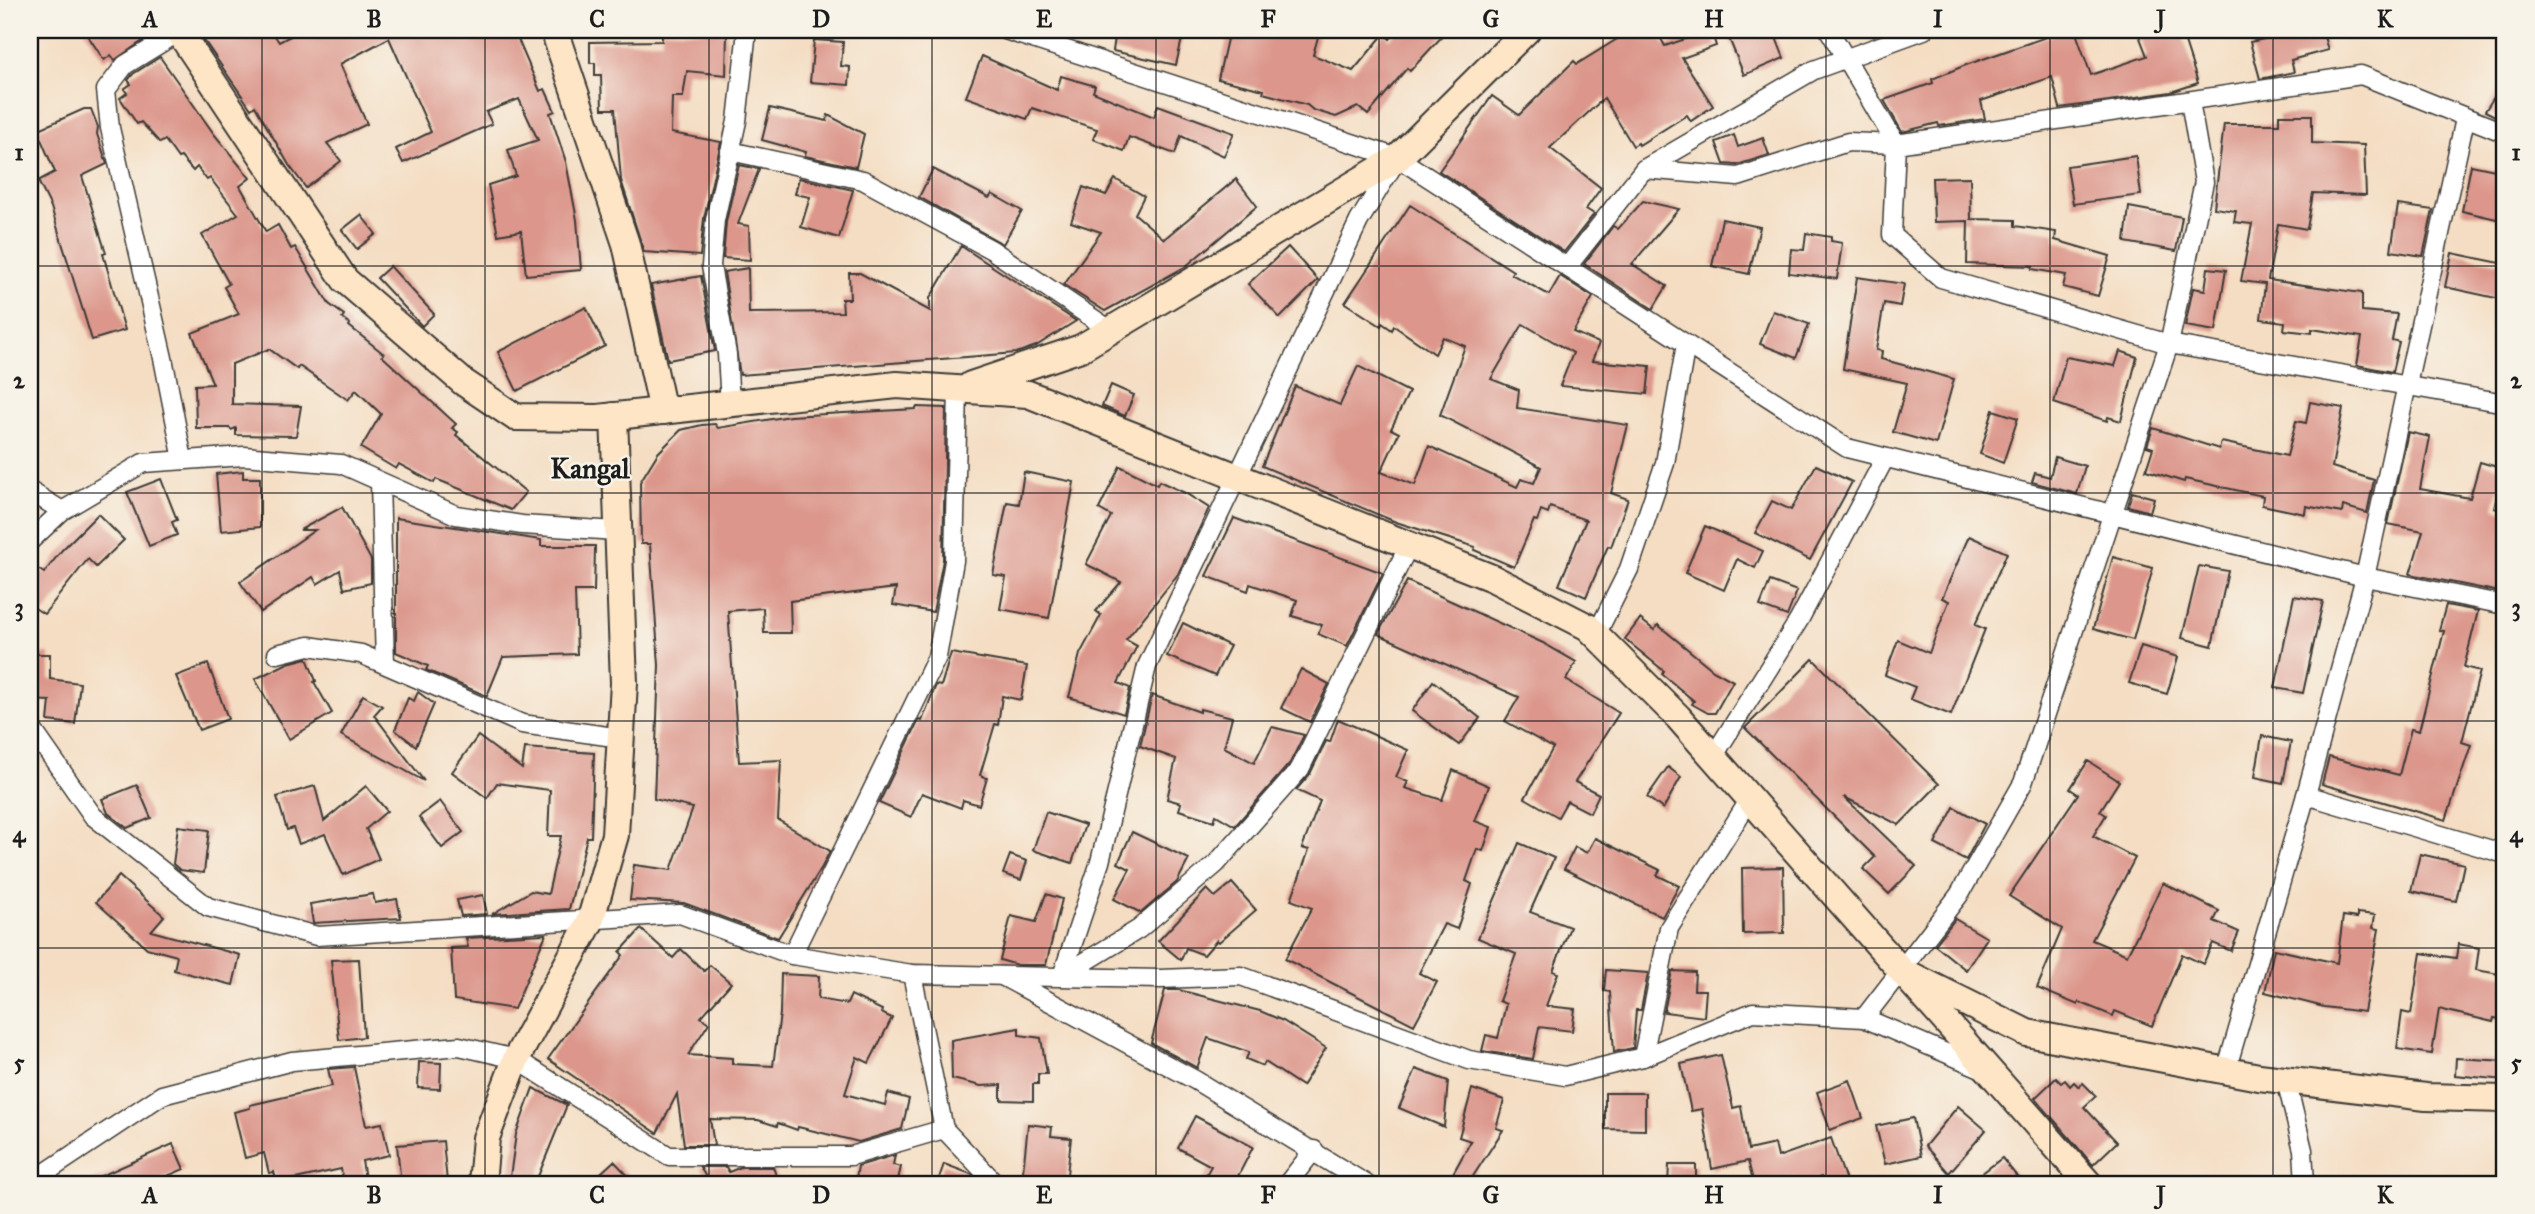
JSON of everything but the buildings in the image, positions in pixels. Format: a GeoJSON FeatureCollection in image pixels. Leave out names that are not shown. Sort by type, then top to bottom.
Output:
{"type":"FeatureCollection","features":[{"type":"Feature","properties":{"kind":"street"},"geometry":{"type":"LineString","coordinates":[[183,460],[163,358],[110,128],[106,90],[125,65],[180,30],[345,280],[463,382],[515,417],[614,416],[897,385],[1028,394],[1492,578],[1588,627],[1713,757],[2089,1184]]}},
{"type":"Feature","properties":{"kind":"street"},"geometry":{"type":"LineString","coordinates":[[554,30],[565,53],[626,244],[663,411]]}},
{"type":"Feature","properties":{"kind":"street"},"geometry":{"type":"LineString","coordinates":[[730,404],[727,354],[711,266],[715,220],[730,151],[747,30]]}},
{"type":"Feature","properties":{"kind":"street"},"geometry":{"type":"LineString","coordinates":[[1005,30],[1398,158],[1847,448],[2365,577],[2505,605]]}},
{"type":"Feature","properties":{"kind":"street"},"geometry":{"type":"LineString","coordinates":[[1062,976],[1100,862],[1147,666],[1239,478],[1359,221],[1398,158],[1527,30]]}},
{"type":"Feature","properties":{"kind":"street"},"geometry":{"type":"LineString","coordinates":[[1829,30],[1896,144],[1892,235],[1941,278],[2169,344],[2505,403]]}},
{"type":"Feature","properties":{"kind":"street"},"geometry":{"type":"LineString","coordinates":[[1567,267],[1644,169],[1814,70],[1924,30]]}},
{"type":"Feature","properties":{"kind":"street"},"geometry":{"type":"LineString","coordinates":[[1644,169],[1738,177],[1848,142],[1896,144],[2361,75],[2505,133]]}},
{"type":"Feature","properties":{"kind":"street"},"geometry":{"type":"LineString","coordinates":[[1864,1017],[1959,895],[2023,783],[2169,344],[2204,182],[2190,101]]}},
{"type":"Feature","properties":{"kind":"street"},"geometry":{"type":"LineString","coordinates":[[2226,1071],[2306,795],[2365,577],[2465,119]]}},
{"type":"Feature","properties":{"kind":"street"},"geometry":{"type":"LineString","coordinates":[[730,151],[863,180],[992,250],[1110,331]]}},
{"type":"Feature","properties":{"kind":"street"},"geometry":{"type":"LineString","coordinates":[[958,389],[1081,348],[1398,158]]}},
{"type":"Feature","properties":{"kind":"street"},"geometry":{"type":"LineString","coordinates":[[1596,635],[1629,569],[1665,463],[1686,344]]}},
{"type":"Feature","properties":{"kind":"street"},"geometry":{"type":"LineString","coordinates":[[792,955],[937,657],[954,561],[958,389]]}},
{"type":"Feature","properties":{"kind":"street"},"geometry":{"type":"LineString","coordinates":[[482,1184],[485,1138],[516,1059],[590,922],[615,835],[624,683],[614,416]]}},
{"type":"Feature","properties":{"kind":"street"},"geometry":{"type":"LineString","coordinates":[[30,541],[62,512],[142,463],[244,456],[341,464],[456,515],[522,525],[617,531]]}},
{"type":"Feature","properties":{"kind":"street"},"geometry":{"type":"LineString","coordinates":[[1713,757],[1799,620],[1885,458]]}},
{"type":"Feature","properties":{"kind":"street"},"geometry":{"type":"LineString","coordinates":[[380,482],[385,664]]}},
{"type":"Feature","properties":{"kind":"street"},"geometry":{"type":"LineString","coordinates":[[30,491],[62,512]]}},
{"type":"Feature","properties":{"kind":"street"},"geometry":{"type":"LineString","coordinates":[[1062,976],[1139,929],[1216,864],[1300,769],[1409,545]]}},
{"type":"Feature","properties":{"kind":"street"},"geometry":{"type":"LineString","coordinates":[[277,654],[309,646],[361,654],[522,724],[621,738]]}},
{"type":"Feature","properties":{"kind":"street"},"geometry":{"type":"LineString","coordinates":[[30,726],[93,816],[208,908],[317,936],[590,922],[680,914],[792,955],[912,974],[1160,979],[1241,976],[1469,1060],[1565,1076],[1643,1057],[1753,1012],[1864,1017],[1990,1072]]}},
{"type":"Feature","properties":{"kind":"street"},"geometry":{"type":"LineString","coordinates":[[2306,795],[2505,854]]}},
{"type":"Feature","properties":{"kind":"street"},"geometry":{"type":"LineString","coordinates":[[1643,1057],[1669,928],[1749,799]]}},
{"type":"Feature","properties":{"kind":"street"},"geometry":{"type":"LineString","coordinates":[[1901,971],[2027,1033],[2286,1080],[2426,1097],[2505,1098]]}},
{"type":"Feature","properties":{"kind":"street"},"geometry":{"type":"LineString","coordinates":[[912,974],[944,1129],[996,1184]]}},
{"type":"Feature","properties":{"kind":"street"},"geometry":{"type":"LineString","coordinates":[[997,974],[1195,1080],[1366,1184]]}},
{"type":"Feature","properties":{"kind":"street"},"geometry":{"type":"LineString","coordinates":[[38,1181],[162,1095],[292,1061],[459,1045],[516,1059],[669,1156],[851,1156],[944,1129]]}},
{"type":"Feature","properties":{"kind":"street"},"geometry":{"type":"LineString","coordinates":[[2286,1080],[2303,1150],[2305,1184]]}},
{"type":"Feature","properties":{"kind":"street"},"geometry":{"type":"LineString","coordinates":[[1287,1184],[1314,1150]]}},
{"type":"Feature","properties":{"kind":"district","name":"Kangal"},"geometry":{"type":"Point","coordinates":[590,468]}}]}
